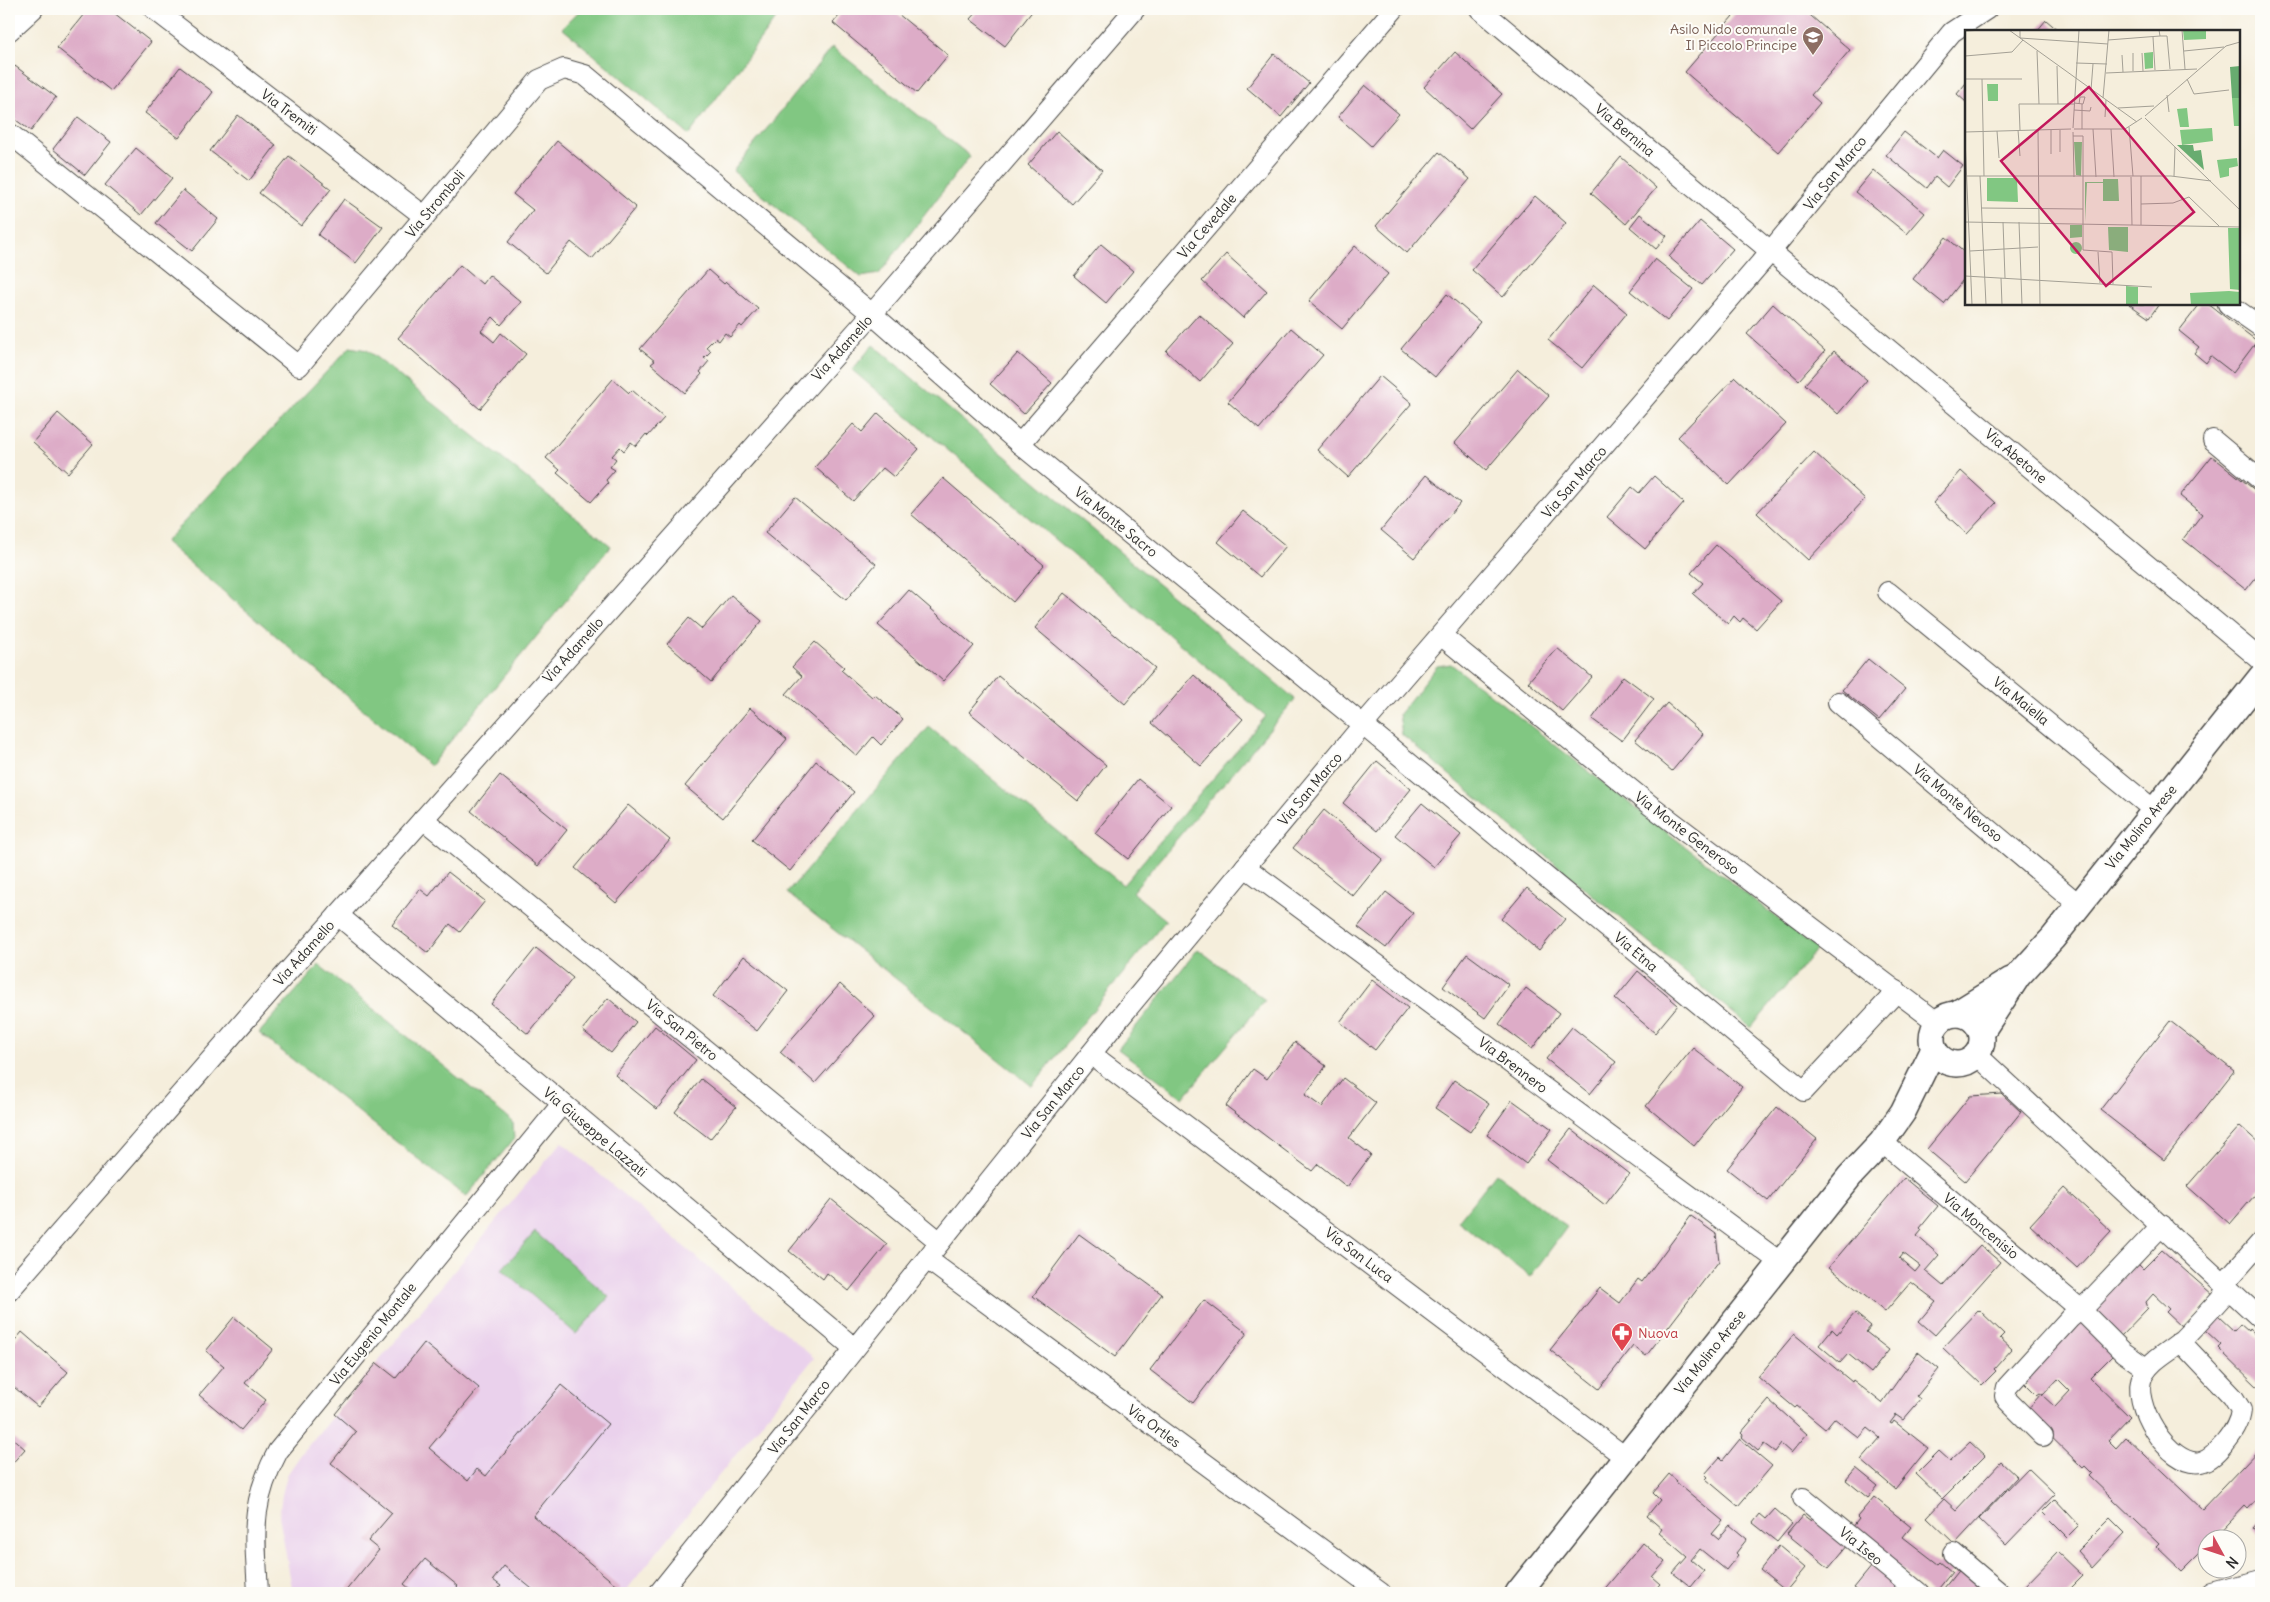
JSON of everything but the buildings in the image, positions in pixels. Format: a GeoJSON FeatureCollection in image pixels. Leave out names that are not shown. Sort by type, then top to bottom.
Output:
{"type":"FeatureCollection","features":[{"type":"Feature","properties":{"kind":"street"},"geometry":{"type":"LineString","coordinates":[[9,31],[33,9]]}},
{"type":"Feature","properties":{"kind":"street","name":"Via Tremiti"},"geometry":{"type":"LineString","coordinates":[[154,9],[424,216]]}},
{"type":"Feature","properties":{"kind":"street","name":"Via Adamello"},"geometry":{"type":"LineString","coordinates":[[9,1291],[338,915],[872,314],[1135,9]]}},
{"type":"Feature","properties":{"kind":"street","name":"Via Cevedale"},"geometry":{"type":"LineString","coordinates":[[1020,444],[1394,9]]}},
{"type":"Feature","properties":{"kind":"street","name":"Via Bernina"},"geometry":{"type":"LineString","coordinates":[[1480,9],[1770,252]]}},
{"type":"Feature","properties":{"kind":"street","name":"Via San Marco"},"geometry":{"type":"LineString","coordinates":[[659,1593],[1091,1054],[1245,867],[1364,725],[1770,252],[1952,32],[1986,9]]}},
{"type":"Feature","properties":{"kind":"street","name":"Via Stromboli"},"geometry":{"type":"LineString","coordinates":[[9,134],[299,366],[539,80],[564,69],[585,75],[872,314]]}},
{"type":"Feature","properties":{"kind":"street","name":"Via Abetone"},"geometry":{"type":"LineString","coordinates":[[1770,252],[2261,660]]}},
{"type":"Feature","properties":{"kind":"street"},"geometry":{"type":"LineString","coordinates":[[2229,305],[2261,327]]}},
{"type":"Feature","properties":{"kind":"street","name":"Via Monte Sacro"},"geometry":{"type":"LineString","coordinates":[[872,314],[1020,444],[1364,725]]}},
{"type":"Feature","properties":{"kind":"street"},"geometry":{"type":"LineString","coordinates":[[2213,440],[2261,480]]}},
{"type":"Feature","properties":{"kind":"street","name":"Via Maiella"},"geometry":{"type":"LineString","coordinates":[[1888,592],[2154,811]]}},
{"type":"Feature","properties":{"kind":"street","name":"Via Monte Generoso"},"geometry":{"type":"LineString","coordinates":[[1442,636],[1650,805],[1897,991],[1947,1018]]}},
{"type":"Feature","properties":{"kind":"street","name":"Via Molino Arese"},"geometry":{"type":"LineString","coordinates":[[1980,1043],[2018,976],[2053,938],[2078,904],[2261,677]]}},
{"type":"Feature","properties":{"kind":"street","name":"Via Monte Nevoso"},"geometry":{"type":"LineString","coordinates":[[1838,702],[2078,904]]}},
{"type":"Feature","properties":{"kind":"street","name":"Via Etna"},"geometry":{"type":"LineString","coordinates":[[1364,725],[1804,1091],[1897,991]]}},
{"type":"Feature","properties":{"kind":"street","name":"Via San Pietro"},"geometry":{"type":"LineString","coordinates":[[423,819],[940,1242]]}},
{"type":"Feature","properties":{"kind":"street","name":"Via Brennero"},"geometry":{"type":"LineString","coordinates":[[1245,867],[1781,1263]]}},
{"type":"Feature","properties":{"kind":"street","name":"Via Giuseppe Lazzati"},"geometry":{"type":"LineString","coordinates":[[338,915],[854,1348]]}},
{"type":"Feature","properties":{"kind":"street","name":"Via Molino Arese"},"geometry":{"type":"LineString","coordinates":[[1947,1018],[2018,976]]}},
{"type":"Feature","properties":{"kind":"street"},"geometry":{"type":"LineString","coordinates":[[1980,1043],[1963,1064],[1954,1064],[1939,1057],[1934,1049],[1933,1033],[1947,1018],[1972,1018],[1980,1043],[2162,1225],[2261,1319]]}},
{"type":"Feature","properties":{"kind":"street","name":"Via Molino Arese"},"geometry":{"type":"LineString","coordinates":[[1518,1593],[1850,1176],[1882,1142],[1903,1112],[1934,1049]]}},
{"type":"Feature","properties":{"kind":"street","name":"Via San Luca"},"geometry":{"type":"LineString","coordinates":[[1091,1054],[1625,1457]]}},
{"type":"Feature","properties":{"kind":"street","name":"Via Molino Arese"},"geometry":{"type":"LineString","coordinates":[[1903,1112],[1954,1064]]}},
{"type":"Feature","properties":{"kind":"street","name":"Via Eugenio Montale"},"geometry":{"type":"LineString","coordinates":[[258,1593],[254,1525],[258,1500],[266,1473],[278,1451],[562,1104]]}},
{"type":"Feature","properties":{"kind":"street","name":"Via Moncenisio"},"geometry":{"type":"LineString","coordinates":[[1882,1142],[2080,1309],[2123,1352],[2147,1369]]}},
{"type":"Feature","properties":{"kind":"street"},"geometry":{"type":"LineString","coordinates":[[2043,1436],[2008,1401],[2004,1396],[2005,1391],[2080,1309],[2089,1302],[2162,1225]]}},
{"type":"Feature","properties":{"kind":"street"},"geometry":{"type":"LineString","coordinates":[[2180,1342],[2234,1397],[2242,1410],[2231,1435],[2209,1458],[2193,1462],[2182,1458],[2163,1442],[2153,1429],[2145,1414],[2140,1390],[2141,1380],[2147,1369],[2180,1342],[2227,1287],[2261,1242]]}},
{"type":"Feature","properties":{"kind":"street","name":"Via Ortles"},"geometry":{"type":"LineString","coordinates":[[927,1259],[1380,1593]]}},
{"type":"Feature","properties":{"kind":"street","name":"Via Iseo"},"geometry":{"type":"LineString","coordinates":[[1803,1498],[1919,1593]]}},
{"type":"Feature","properties":{"kind":"street"},"geometry":{"type":"LineString","coordinates":[[1953,1553],[2000,1593]]}},
{"type":"Feature","properties":{"kind":"street"},"geometry":{"type":"LineString","coordinates":[[2225,1592],[2261,1580]]}},
{"type":"Feature","properties":{"kind":"shaded area"},"geometry":{"type":"Polygon","coordinates":[[[562,1142],[814,1358],[624,1593],[293,1593],[279,1516],[287,1475],[302,1453],[562,1142]]]}},
{"type":"Feature","properties":{"kind":"green space"},"geometry":{"type":"Polygon","coordinates":[[[581,9],[783,9],[689,135],[562,28],[581,9]]]}},
{"type":"Feature","properties":{"kind":"green space"},"geometry":{"type":"Polygon","coordinates":[[[832,47],[970,156],[879,274],[861,277],[733,171],[832,47]]]}},
{"type":"Feature","properties":{"kind":"green space"},"geometry":{"type":"Polygon","coordinates":[[[873,345],[1295,699],[1132,892],[1166,920],[1032,1086],[787,893],[929,727],[1123,885],[1266,716],[852,370],[873,345]]]}},
{"type":"Feature","properties":{"kind":"green space"},"geometry":{"type":"Polygon","coordinates":[[[350,347],[367,350],[611,546],[430,766],[165,542],[350,347]]]}},
{"type":"Feature","properties":{"kind":"green space"},"geometry":{"type":"Polygon","coordinates":[[[1451,664],[1817,949],[1751,1028],[1402,735],[1399,714],[1437,666],[1451,664]]]}},
{"type":"Feature","properties":{"kind":"green space"},"geometry":{"type":"Polygon","coordinates":[[[1198,949],[1265,1000],[1183,1098],[1118,1049],[1198,949]]]}},
{"type":"Feature","properties":{"kind":"green space"},"geometry":{"type":"Polygon","coordinates":[[[319,965],[513,1122],[514,1139],[466,1197],[259,1033],[319,965]]]}},
{"type":"Feature","properties":{"kind":"green space"},"geometry":{"type":"Polygon","coordinates":[[[1496,1173],[1567,1227],[1530,1277],[1458,1221],[1496,1173]]]}},
{"type":"Feature","properties":{"kind":"green space"},"geometry":{"type":"Polygon","coordinates":[[[535,1232],[609,1297],[576,1334],[502,1269],[535,1232]]]}},
{"type":"Feature","properties":{"kind":"place","name":"Asilo Nido comunale Il Piccolo Principe"},"geometry":{"type":"Point","coordinates":[1813,56]}},
{"type":"Feature","properties":{"kind":"place","name":"Nuova"},"geometry":{"type":"Point","coordinates":[1622,1352]}}]}
